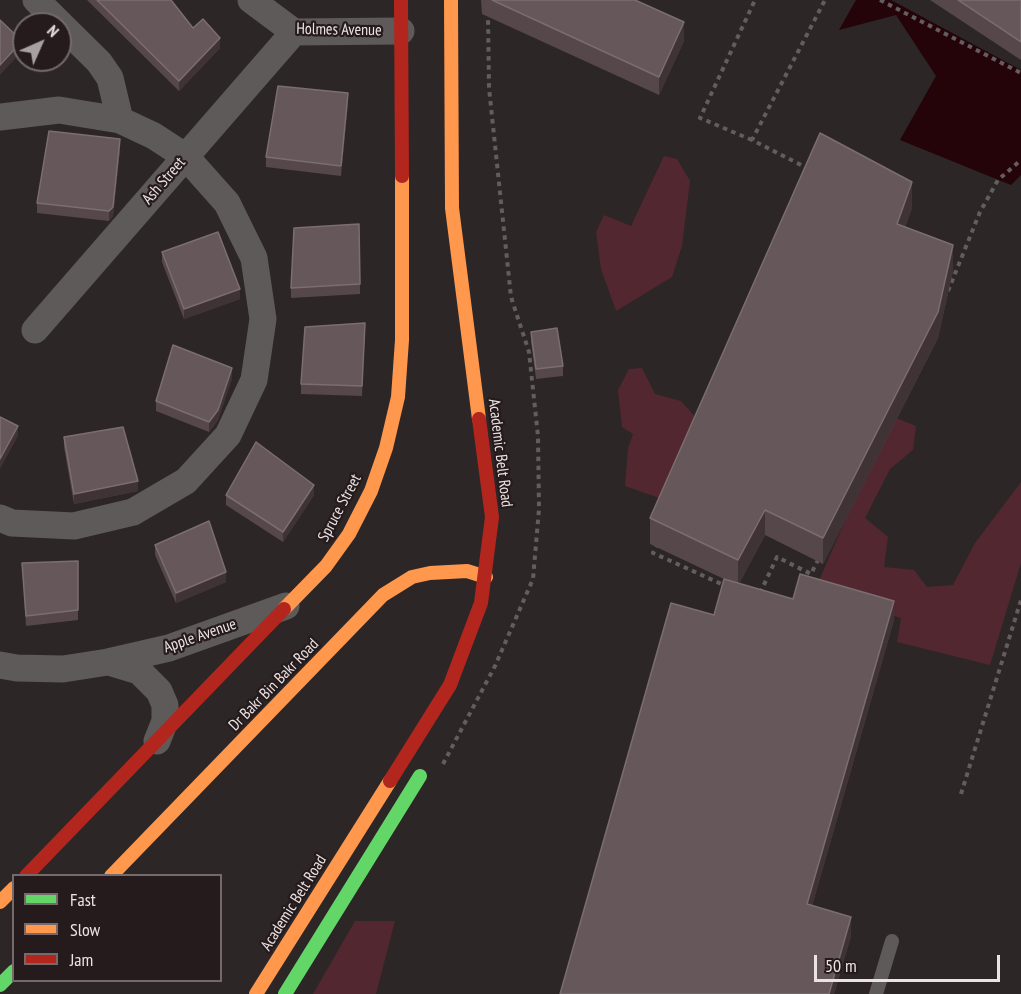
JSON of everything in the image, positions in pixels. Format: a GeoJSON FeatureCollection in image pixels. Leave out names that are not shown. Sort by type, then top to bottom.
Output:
{"type":"FeatureCollection","features":[{"type":"Feature","properties":{"kind":"street"},"geometry":{"type":"LineString","coordinates":[[36,0],[99,62],[110,78],[120,120]]}},
{"type":"Feature","properties":{"kind":"street","name":"Holmes Avenue"},"geometry":{"type":"LineString","coordinates":[[251,0],[294,32],[401,31]]}},
{"type":"Feature","properties":{"kind":"street","name":"Spruce Street"},"geometry":{"type":"LineString","coordinates":[[28,874],[291,605],[337,550],[371,491],[386,448],[398,397],[402,340],[401,0]]}},
{"type":"Feature","properties":{"kind":"street","name":"Academic Belt Road"},"geometry":{"type":"LineString","coordinates":[[256,994],[450,685],[469,641],[486,577],[492,517],[452,208],[451,0]]}},
{"type":"Feature","properties":{"kind":"street","name":"Ash Street"},"geometry":{"type":"LineString","coordinates":[[35,330],[294,32]]}},
{"type":"Feature","properties":{"kind":"street"},"geometry":{"type":"LineString","coordinates":[[0,117],[59,110],[120,120],[154,136],[186,157],[227,202],[254,258],[263,319],[254,380],[228,435],[186,481],[133,512],[74,526],[12,523],[0,518]]}},
{"type":"Feature","properties":{"kind":"street","name":"Dr Bakr Bin Bakr Road"},"geometry":{"type":"LineString","coordinates":[[113,874],[383,595],[412,577],[430,573],[467,571],[486,577]]}},
{"type":"Feature","properties":{"kind":"street","name":"Apple Avenue"},"geometry":{"type":"LineString","coordinates":[[0,665],[17,668],[63,669],[108,662],[169,648],[291,605]]}},
{"type":"Feature","properties":{"kind":"street","name":"Apple Avenue"},"geometry":{"type":"LineString","coordinates":[[108,662],[139,671],[159,691],[165,705],[165,721],[157,741]]}},
{"type":"Feature","properties":{"kind":"street"},"geometry":{"type":"LineString","coordinates":[[285,994],[427,764]]}},
{"type":"Feature","properties":{"kind":"street"},"geometry":{"type":"LineString","coordinates":[[0,902],[12,890]]}},
{"type":"Feature","properties":{"kind":"street"},"geometry":{"type":"LineString","coordinates":[[0,985],[12,973]]}},
{"type":"Feature","properties":{"kind":"lane"},"geometry":{"type":"LineString","coordinates":[[876,994],[892,941]]}},
{"type":"Feature","properties":{"kind":"path"},"geometry":{"type":"LineString","coordinates":[[755,0],[700,118],[752,140],[811,170]]}},
{"type":"Feature","properties":{"kind":"path"},"geometry":{"type":"LineString","coordinates":[[752,140],[825,0]]}},
{"type":"Feature","properties":{"kind":"path"},"geometry":{"type":"LineString","coordinates":[[880,0],[1021,73]]}},
{"type":"Feature","properties":{"kind":"path"},"geometry":{"type":"LineString","coordinates":[[944,300],[980,212],[998,180],[1021,160]]}},
{"type":"Feature","properties":{"kind":"path"},"geometry":{"type":"LineString","coordinates":[[659,538],[653,553],[729,588]]}},
{"type":"Feature","properties":{"kind":"path"},"geometry":{"type":"LineString","coordinates":[[759,595],[777,557],[811,574],[821,553]]}},
{"type":"Feature","properties":{"kind":"path"},"geometry":{"type":"LineString","coordinates":[[961,794],[1021,600]]}},
{"type":"Feature","properties":{"kind":"shaded area"},"geometry":{"type":"Polygon","coordinates":[[[856,0],[891,0],[1021,70],[1021,175],[1011,185],[900,140],[936,76],[896,15],[839,30],[856,0]]]}},
{"type":"Feature","properties":{"kind":"shaded area"},"geometry":{"type":"Polygon","coordinates":[[[664,156],[677,159],[690,181],[682,246],[672,277],[616,311],[601,269],[596,232],[604,215],[631,226],[664,156]]]}},
{"type":"Feature","properties":{"kind":"shaded area"},"geometry":{"type":"Polygon","coordinates":[[[642,368],[655,394],[681,401],[696,418],[665,500],[625,486],[628,448],[633,434],[622,427],[618,390],[629,369],[642,368]]]}},
{"type":"Feature","properties":{"kind":"shaded area"},"geometry":{"type":"Polygon","coordinates":[[[891,416],[916,426],[913,450],[890,469],[865,518],[888,537],[884,567],[914,570],[927,587],[953,585],[975,543],[1021,482],[1021,563],[990,665],[897,642],[901,618],[814,592],[891,416]]]}},
{"type":"Feature","properties":{"kind":"shaded area"},"geometry":{"type":"Polygon","coordinates":[[[355,921],[395,921],[376,994],[313,994],[355,921]]]}},
{"type":"Feature","properties":{"kind":"building"},"geometry":{"type":"Polygon","coordinates":[[[97,0],[171,0],[193,28],[203,19],[220,38],[179,81],[97,0]]]}},
{"type":"Feature","properties":{"kind":"building"},"geometry":{"type":"Polygon","coordinates":[[[492,0],[635,0],[684,22],[659,77],[492,0]]]}},
{"type":"Feature","properties":{"kind":"building"},"geometry":{"type":"Polygon","coordinates":[[[958,0],[1021,0],[1021,42],[958,0]]]}},
{"type":"Feature","properties":{"kind":"building"},"geometry":{"type":"Polygon","coordinates":[[[0,20],[12,31],[12,52],[0,65],[0,20]]]}},
{"type":"Feature","properties":{"kind":"building"},"geometry":{"type":"Polygon","coordinates":[[[278,86],[348,93],[341,166],[266,157],[278,86]]]}},
{"type":"Feature","properties":{"kind":"building"},"geometry":{"type":"Polygon","coordinates":[[[49,131],[120,139],[113,207],[109,211],[37,203],[49,131]]]}},
{"type":"Feature","properties":{"kind":"building"},"geometry":{"type":"Polygon","coordinates":[[[820,133],[912,182],[897,224],[953,245],[938,312],[823,538],[765,510],[738,560],[650,518],[820,133]]]}},
{"type":"Feature","properties":{"kind":"building"},"geometry":{"type":"Polygon","coordinates":[[[359,224],[360,284],[291,288],[294,228],[359,224]]]}},
{"type":"Feature","properties":{"kind":"building"},"geometry":{"type":"Polygon","coordinates":[[[218,232],[240,289],[184,309],[162,252],[218,232]]]}},
{"type":"Feature","properties":{"kind":"building"},"geometry":{"type":"Polygon","coordinates":[[[365,323],[362,386],[301,384],[305,327],[365,323]]]}},
{"type":"Feature","properties":{"kind":"building"},"geometry":{"type":"Polygon","coordinates":[[[557,328],[563,366],[536,369],[531,332],[557,328]]]}},
{"type":"Feature","properties":{"kind":"building"},"geometry":{"type":"Polygon","coordinates":[[[173,345],[232,368],[218,410],[209,422],[156,401],[173,345]]]}},
{"type":"Feature","properties":{"kind":"building"},"geometry":{"type":"Polygon","coordinates":[[[0,417],[18,426],[0,459],[0,417]]]}},
{"type":"Feature","properties":{"kind":"building"},"geometry":{"type":"Polygon","coordinates":[[[123,427],[138,481],[74,494],[64,437],[123,427]]]}},
{"type":"Feature","properties":{"kind":"building"},"geometry":{"type":"Polygon","coordinates":[[[256,442],[314,485],[283,532],[226,495],[256,442]]]}},
{"type":"Feature","properties":{"kind":"building"},"geometry":{"type":"Polygon","coordinates":[[[209,521],[226,572],[176,593],[155,545],[209,521]]]}},
{"type":"Feature","properties":{"kind":"building"},"geometry":{"type":"Polygon","coordinates":[[[78,561],[78,610],[26,616],[22,563],[78,561]]]}},
{"type":"Feature","properties":{"kind":"building"},"geometry":{"type":"Polygon","coordinates":[[[800,574],[894,601],[807,904],[851,917],[829,994],[560,994],[671,603],[714,615],[724,579],[793,599],[800,574]]]}},
{"type":"Feature","properties":{"kind":"traffic: fast"},"geometry":{"type":"LineString","coordinates":[[285,994],[420,776]]}},
{"type":"Feature","properties":{"kind":"traffic: fast"},"geometry":{"type":"LineString","coordinates":[[0,985],[12,973]]}},
{"type":"Feature","properties":{"kind":"traffic: slow"},"geometry":{"type":"LineString","coordinates":[[451,0],[452,208],[479,419]]}},
{"type":"Feature","properties":{"kind":"traffic: slow"},"geometry":{"type":"LineString","coordinates":[[284,609],[326,566],[349,534],[371,491],[386,448],[398,397],[402,340],[402,176]]}},
{"type":"Feature","properties":{"kind":"traffic: slow"},"geometry":{"type":"LineString","coordinates":[[113,874],[383,595],[412,577],[430,573],[467,571],[486,577]]}},
{"type":"Feature","properties":{"kind":"traffic: slow"},"geometry":{"type":"LineString","coordinates":[[256,994],[390,781]]}},
{"type":"Feature","properties":{"kind":"traffic: slow"},"geometry":{"type":"LineString","coordinates":[[0,902],[12,890]]}},
{"type":"Feature","properties":{"kind":"traffic: jam"},"geometry":{"type":"LineString","coordinates":[[401,0],[402,176]]}},
{"type":"Feature","properties":{"kind":"traffic: jam"},"geometry":{"type":"LineString","coordinates":[[390,781],[450,685],[481,603],[492,517],[479,419]]}},
{"type":"Feature","properties":{"kind":"traffic: jam"},"geometry":{"type":"LineString","coordinates":[[28,874],[284,609]]}}]}
